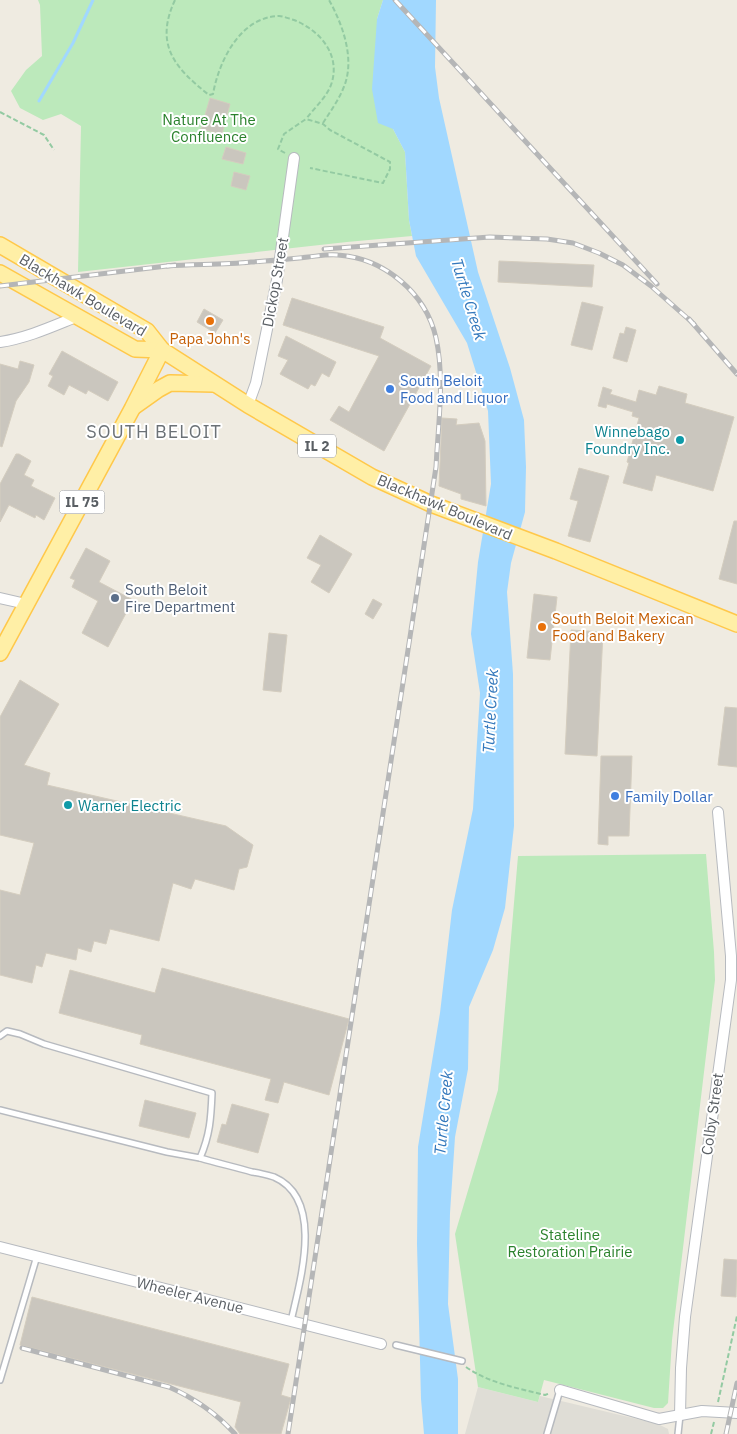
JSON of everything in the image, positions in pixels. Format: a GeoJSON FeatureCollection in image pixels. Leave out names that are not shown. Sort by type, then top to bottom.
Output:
{"type":"FeatureCollection","features":[{"type":"Feature","properties":{"kind":"main road","name":"Blackhawk Boulevard"},"geometry":{"type":"LineString","coordinates":[[0,245],[147,331],[162,350],[248,405],[372,476],[431,504],[737,624]]}},
{"type":"Feature","properties":{"kind":"main road","name":"Blackhawk Boulevard"},"geometry":{"type":"LineString","coordinates":[[0,273],[134,349],[162,350]]}},
{"type":"Feature","properties":{"kind":"main road","name":"IL 75"},"geometry":{"type":"LineString","coordinates":[[0,653],[162,350]]}},
{"type":"Feature","properties":{"kind":"main road"},"geometry":{"type":"LineString","coordinates":[[132,409],[170,383],[215,384]]}},
{"type":"Feature","properties":{"kind":"street","name":"Dickop Street"},"geometry":{"type":"LineString","coordinates":[[248,405],[256,383],[277,280],[294,158]]}},
{"type":"Feature","properties":{"kind":"street"},"geometry":{"type":"LineString","coordinates":[[0,342],[15,340],[37,333],[76,317]]}},
{"type":"Feature","properties":{"kind":"street"},"geometry":{"type":"LineString","coordinates":[[0,598],[26,604]]}},
{"type":"Feature","properties":{"kind":"street","name":"Colby Street"},"geometry":{"type":"LineString","coordinates":[[680,1415],[685,1317],[731,980],[731,956],[718,812]]}},
{"type":"Feature","properties":{"kind":"street","name":"Wheeler Avenue"},"geometry":{"type":"LineString","coordinates":[[0,1247],[380,1344]]}},
{"type":"Feature","properties":{"kind":"street"},"geometry":{"type":"LineString","coordinates":[[560,1390],[659,1419],[702,1411],[737,1414]]}},
{"type":"Feature","properties":{"kind":"lane"},"geometry":{"type":"LineString","coordinates":[[0,1036],[7,1031],[20,1034],[44,1044],[212,1093],[211,1123],[200,1158]]}},
{"type":"Feature","properties":{"kind":"lane"},"geometry":{"type":"LineString","coordinates":[[0,1110],[274,1177],[290,1187],[302,1208],[306,1232],[302,1271],[291,1320]]}},
{"type":"Feature","properties":{"kind":"lane"},"geometry":{"type":"LineString","coordinates":[[0,1380],[37,1256]]}},
{"type":"Feature","properties":{"kind":"lane"},"geometry":{"type":"LineString","coordinates":[[396,1345],[462,1361]]}},
{"type":"Feature","properties":{"kind":"lane"},"geometry":{"type":"LineString","coordinates":[[548,1434],[560,1390]]}},
{"type":"Feature","properties":{"kind":"lane"},"geometry":{"type":"LineString","coordinates":[[678,1434],[680,1415]]}},
{"type":"Feature","properties":{"kind":"path"},"geometry":{"type":"LineString","coordinates":[[175,0],[168,25],[169,51],[174,62],[186,77],[208,95],[213,94],[219,70],[230,47],[246,30],[260,21],[267,18],[284,16],[301,23],[319,35],[331,53],[334,65],[332,81],[323,99],[306,119],[284,134],[278,149],[294,158]]}},
{"type":"Feature","properties":{"kind":"path"},"geometry":{"type":"LineString","coordinates":[[322,124],[337,101],[347,75],[347,56],[342,26],[329,0]]}},
{"type":"Feature","properties":{"kind":"path"},"geometry":{"type":"LineString","coordinates":[[0,112],[44,135],[54,150]]}},
{"type":"Feature","properties":{"kind":"path"},"geometry":{"type":"LineString","coordinates":[[306,119],[322,124],[390,162],[390,169],[383,183],[310,168]]}},
{"type":"Feature","properties":{"kind":"path"},"geometry":{"type":"LineString","coordinates":[[711,1434],[737,1316]]}},
{"type":"Feature","properties":{"kind":"path"},"geometry":{"type":"LineString","coordinates":[[462,1361],[465,1366],[478,1376],[490,1380],[545,1395],[560,1390]]}},
{"type":"Feature","properties":{"kind":"shaded area"},"geometry":{"type":"Polygon","coordinates":[[[478,1387],[538,1402],[540,1396],[658,1424],[668,1429],[669,1434],[465,1434],[478,1387]]]}},
{"type":"Feature","properties":{"kind":"green space","name":"Nature At The Confluence"},"geometry":{"type":"Polygon","coordinates":[[[38,0],[383,0],[377,19],[393,129],[405,152],[409,220],[412,236],[78,272],[81,126],[61,114],[43,120],[20,108],[11,91],[26,70],[42,56],[40,5],[38,0]]]}},
{"type":"Feature","properties":{"kind":"green space","name":"Stateline Restoration Prairie"},"geometry":{"type":"Polygon","coordinates":[[[706,854],[715,980],[672,1340],[668,1403],[663,1408],[654,1408],[544,1380],[538,1402],[478,1387],[455,1234],[498,1090],[518,856],[706,854]]]}},
{"type":"Feature","properties":{"kind":"water","name":"Turtle Creek"},"geometry":{"type":"Polygon","coordinates":[[[383,0],[436,0],[435,67],[439,98],[478,272],[510,368],[524,420],[525,512],[511,563],[507,592],[513,674],[514,826],[505,908],[493,950],[469,1007],[468,1069],[455,1137],[450,1213],[448,1304],[458,1379],[458,1434],[424,1434],[421,1399],[417,1244],[418,1147],[440,1013],[452,910],[473,809],[480,693],[471,634],[478,562],[491,484],[488,411],[467,343],[416,256],[409,220],[405,152],[393,129],[378,123],[372,89],[377,19],[383,0]]]}},
{"type":"Feature","properties":{"kind":"building"},"geometry":{"type":"Polygon","coordinates":[[[210,98],[230,104],[222,134],[201,129],[210,98]]]}},
{"type":"Feature","properties":{"kind":"building"},"geometry":{"type":"Polygon","coordinates":[[[226,147],[246,153],[243,164],[222,159],[226,147]]]}},
{"type":"Feature","properties":{"kind":"building"},"geometry":{"type":"Polygon","coordinates":[[[234,172],[250,176],[246,190],[231,186],[234,172]]]}},
{"type":"Feature","properties":{"kind":"building"},"geometry":{"type":"Polygon","coordinates":[[[499,261],[594,265],[592,287],[498,282],[499,261]]]}},
{"type":"Feature","properties":{"kind":"building","name":"South Beloit Food and Liquor"},"geometry":{"type":"Polygon","coordinates":[[[292,298],[384,327],[380,338],[431,366],[384,451],[330,420],[339,406],[349,412],[379,356],[283,325],[292,298]]]}},
{"type":"Feature","properties":{"kind":"building"},"geometry":{"type":"Polygon","coordinates":[[[582,302],[603,307],[592,350],[571,345],[582,302]]]}},
{"type":"Feature","properties":{"kind":"building","name":"Papa John's"},"geometry":{"type":"Polygon","coordinates":[[[204,309],[223,320],[215,333],[197,322],[204,309]]]}},
{"type":"Feature","properties":{"kind":"building"},"geometry":{"type":"Polygon","coordinates":[[[626,327],[636,330],[627,362],[613,358],[620,333],[624,334],[626,327]]]}},
{"type":"Feature","properties":{"kind":"building"},"geometry":{"type":"Polygon","coordinates":[[[286,336],[336,362],[329,377],[322,373],[315,386],[311,384],[308,389],[280,374],[288,360],[278,356],[286,336]]]}},
{"type":"Feature","properties":{"kind":"building"},"geometry":{"type":"Polygon","coordinates":[[[62,351],[118,382],[108,401],[88,390],[86,394],[69,385],[64,395],[48,386],[53,376],[49,374],[62,351]]]}},
{"type":"Feature","properties":{"kind":"building"},"geometry":{"type":"Polygon","coordinates":[[[20,361],[34,365],[29,382],[16,401],[2,447],[0,446],[0,364],[18,369],[20,361]]]}},
{"type":"Feature","properties":{"kind":"building","name":"Winnebago Foundry Inc."},"geometry":{"type":"Polygon","coordinates":[[[659,386],[687,394],[685,403],[734,417],[713,491],[656,475],[652,491],[623,483],[639,418],[632,416],[633,412],[607,404],[606,408],[598,406],[603,387],[612,390],[610,394],[636,402],[639,390],[656,395],[659,386]]]}},
{"type":"Feature","properties":{"kind":"building"},"geometry":{"type":"Polygon","coordinates":[[[442,418],[457,419],[456,425],[479,423],[485,441],[486,506],[461,499],[461,494],[439,486],[442,418]]]}},
{"type":"Feature","properties":{"kind":"building"},"geometry":{"type":"Polygon","coordinates":[[[16,454],[31,461],[24,475],[34,480],[31,486],[55,498],[44,520],[36,515],[35,518],[9,505],[0,522],[0,484],[16,454]]]}},
{"type":"Feature","properties":{"kind":"building"},"geometry":{"type":"Polygon","coordinates":[[[579,468],[609,476],[590,542],[568,536],[578,501],[570,499],[579,468]]]}},
{"type":"Feature","properties":{"kind":"building"},"geometry":{"type":"Polygon","coordinates":[[[734,521],[737,521],[737,584],[719,579],[734,521]]]}},
{"type":"Feature","properties":{"kind":"building"},"geometry":{"type":"Polygon","coordinates":[[[320,535],[352,554],[329,593],[311,582],[321,565],[307,558],[320,535]]]}},
{"type":"Feature","properties":{"kind":"building","name":"South Beloit Fire Department"},"geometry":{"type":"Polygon","coordinates":[[[86,548],[110,561],[99,582],[133,600],[108,647],[82,633],[98,601],[72,587],[75,580],[70,578],[86,548]]]}},
{"type":"Feature","properties":{"kind":"building","name":"South Beloit Mexican Food and Bakery"},"geometry":{"type":"Polygon","coordinates":[[[534,594],[557,597],[550,660],[527,658],[534,594]]]}},
{"type":"Feature","properties":{"kind":"building"},"geometry":{"type":"Polygon","coordinates":[[[373,599],[382,604],[373,619],[365,614],[373,599]]]}},
{"type":"Feature","properties":{"kind":"building"},"geometry":{"type":"Polygon","coordinates":[[[571,630],[603,632],[597,756],[565,754],[571,630]]]}},
{"type":"Feature","properties":{"kind":"building"},"geometry":{"type":"Polygon","coordinates":[[[269,633],[287,635],[281,692],[263,690],[269,633]]]}},
{"type":"Feature","properties":{"kind":"building","name":"Warner Electric"},"geometry":{"type":"Polygon","coordinates":[[[20,680],[59,704],[24,765],[50,773],[47,785],[226,826],[253,845],[247,867],[239,869],[234,890],[195,879],[191,889],[173,883],[159,941],[110,929],[106,944],[94,941],[91,952],[78,948],[76,960],[46,953],[42,967],[36,965],[32,983],[0,975],[0,890],[20,895],[34,843],[0,835],[0,717],[20,680]]]}},
{"type":"Feature","properties":{"kind":"building"},"geometry":{"type":"Polygon","coordinates":[[[725,707],[737,708],[737,767],[718,765],[725,707]]]}},
{"type":"Feature","properties":{"kind":"building","name":"Family Dollar"},"geometry":{"type":"Polygon","coordinates":[[[601,756],[632,756],[629,836],[608,836],[608,845],[598,844],[601,756]]]}},
{"type":"Feature","properties":{"kind":"building"},"geometry":{"type":"Polygon","coordinates":[[[162,968],[349,1019],[329,1095],[284,1082],[278,1103],[265,1100],[271,1079],[140,1044],[142,1035],[59,1013],[70,970],[155,993],[162,968]]]}},
{"type":"Feature","properties":{"kind":"building"},"geometry":{"type":"Polygon","coordinates":[[[145,1100],[196,1113],[189,1138],[139,1126],[145,1100]]]}},
{"type":"Feature","properties":{"kind":"building"},"geometry":{"type":"Polygon","coordinates":[[[232,1104],[269,1114],[258,1153],[217,1142],[222,1124],[226,1125],[232,1104]]]}},
{"type":"Feature","properties":{"kind":"building"},"geometry":{"type":"Polygon","coordinates":[[[724,1259],[737,1260],[736,1297],[721,1296],[724,1259]]]}},
{"type":"Feature","properties":{"kind":"building"},"geometry":{"type":"Polygon","coordinates":[[[32,1297],[289,1364],[281,1395],[291,1398],[281,1434],[240,1434],[235,1427],[241,1402],[20,1345],[32,1297]]]}},
{"type":"Feature","properties":{"kind":"waterway"},"geometry":{"type":"LineString","coordinates":[[39,101],[73,43],[93,0]]}},
{"type":"Feature","properties":{"kind":"railway"},"geometry":{"type":"LineString","coordinates":[[395,0],[657,284]]}},
{"type":"Feature","properties":{"kind":"railway"},"geometry":{"type":"LineString","coordinates":[[324,249],[490,237],[547,239],[573,243],[623,265],[651,286],[694,324]]}},
{"type":"Feature","properties":{"kind":"railway"},"geometry":{"type":"LineString","coordinates":[[167,266],[240,263],[330,255],[355,258],[371,263],[401,281],[423,306],[431,322],[439,354],[440,402],[436,467],[288,1434]]}},
{"type":"Feature","properties":{"kind":"railway"},"geometry":{"type":"LineString","coordinates":[[0,286],[175,265]]}},
{"type":"Feature","properties":{"kind":"railway"},"geometry":{"type":"LineString","coordinates":[[689,319],[737,374]]}},
{"type":"Feature","properties":{"kind":"railway"},"geometry":{"type":"LineString","coordinates":[[22,1348],[169,1387],[205,1407],[235,1434]]}},
{"type":"Feature","properties":{"kind":"railway"},"geometry":{"type":"LineString","coordinates":[[726,1434],[737,1383]]}},
{"type":"Feature","properties":{"kind":"place","name":"Papa John's"},"geometry":{"type":"Point","coordinates":[210,321]}},
{"type":"Feature","properties":{"kind":"place","name":"South Beloit Food and Liquor"},"geometry":{"type":"Point","coordinates":[390,389]}},
{"type":"Feature","properties":{"kind":"place","name":"Winnebago Foundry Inc."},"geometry":{"type":"Point","coordinates":[680,440]}},
{"type":"Feature","properties":{"kind":"place","name":"South Beloit Fire Department"},"geometry":{"type":"Point","coordinates":[115,598]}},
{"type":"Feature","properties":{"kind":"place","name":"South Beloit Mexican Food and Bakery"},"geometry":{"type":"Point","coordinates":[542,627]}},
{"type":"Feature","properties":{"kind":"place","name":"Family Dollar"},"geometry":{"type":"Point","coordinates":[615,796]}},
{"type":"Feature","properties":{"kind":"place","name":"Warner Electric"},"geometry":{"type":"Point","coordinates":[68,805]}},
{"type":"Feature","properties":{"kind":"district","name":"SOUTH BELOIT"},"geometry":{"type":"Point","coordinates":[154,431]}}]}
